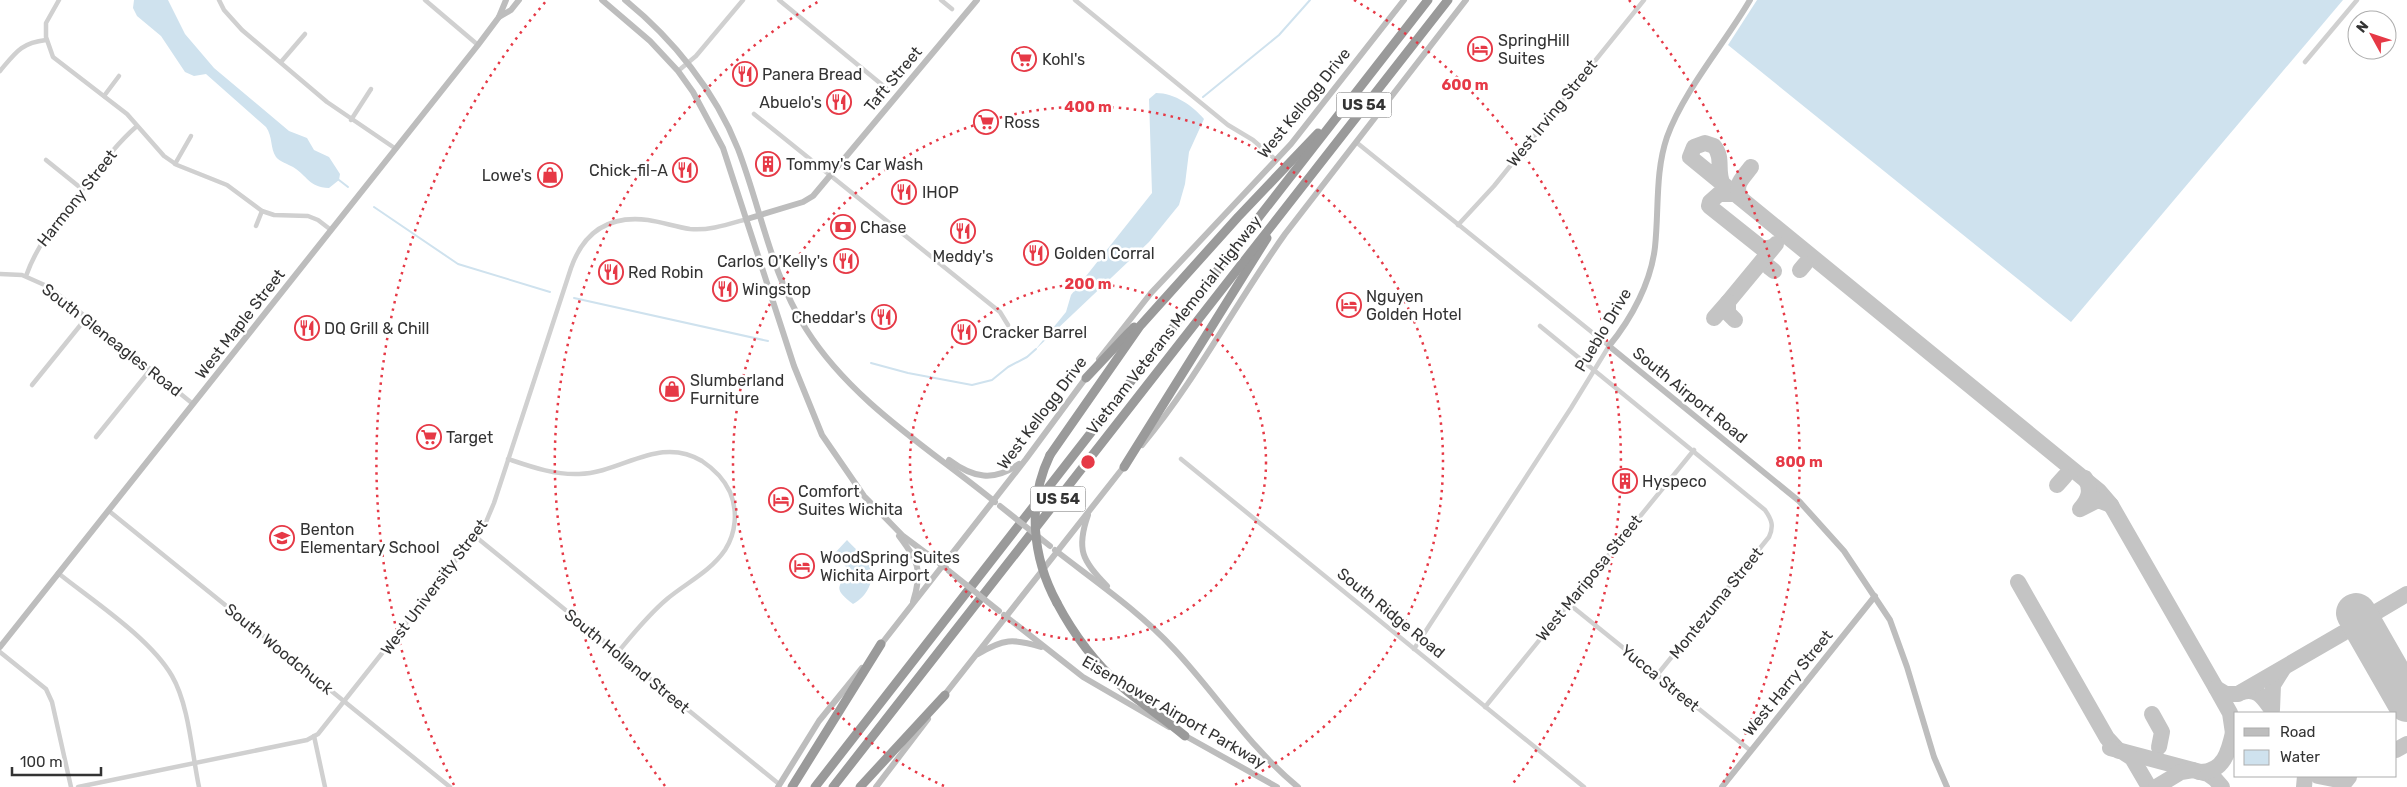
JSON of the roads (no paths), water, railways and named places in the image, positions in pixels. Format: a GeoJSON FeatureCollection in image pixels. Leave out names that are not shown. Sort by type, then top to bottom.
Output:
{"type":"FeatureCollection","features":[{"type":"Feature","properties":{"kind":"highway","name":"Vietnam Veterans Memorial Highway"},"geometry":{"type":"LineString","coordinates":[[815,787],[1428,0]]}},
{"type":"Feature","properties":{"kind":"highway","name":"Vietnam Veterans Memorial Highway"},"geometry":{"type":"LineString","coordinates":[[834,787],[1448,0]]}},
{"type":"Feature","properties":{"kind":"highway"},"geometry":{"type":"LineString","coordinates":[[1086,378],[1357,92]]}},
{"type":"Feature","properties":{"kind":"highway"},"geometry":{"type":"LineString","coordinates":[[1124,467],[1282,211]]}},
{"type":"Feature","properties":{"kind":"highway"},"geometry":{"type":"LineString","coordinates":[[1170,291],[1140,326],[1050,455],[1038,488],[1034,527],[1039,556],[1057,603],[1071,628],[1093,659],[1122,686],[1185,736]]}},
{"type":"Feature","properties":{"kind":"highway"},"geometry":{"type":"LineString","coordinates":[[792,787],[881,644]]}},
{"type":"Feature","properties":{"kind":"highway"},"geometry":{"type":"LineString","coordinates":[[860,787],[945,695]]}},
{"type":"Feature","properties":{"kind":"main road","name":"West Maple Street"},"geometry":{"type":"LineString","coordinates":[[0,647],[478,45],[499,17],[506,0]]}},
{"type":"Feature","properties":{"kind":"main road","name":"West Maple Street"},"geometry":{"type":"LineString","coordinates":[[499,17],[511,10],[519,0]]}},
{"type":"Feature","properties":{"kind":"main road"},"geometry":{"type":"LineString","coordinates":[[602,0],[650,40],[678,71]]}},
{"type":"Feature","properties":{"kind":"main road"},"geometry":{"type":"LineString","coordinates":[[625,0],[669,39],[687,64]]}},
{"type":"Feature","properties":{"kind":"main road","name":"Taft Street"},"geometry":{"type":"LineString","coordinates":[[747,219],[809,199],[977,0]]}},
{"type":"Feature","properties":{"kind":"main road","name":"West Kellogg Drive"},"geometry":{"type":"LineString","coordinates":[[778,786],[819,722],[994,501],[1151,293],[1291,144],[1404,0]]}},
{"type":"Feature","properties":{"kind":"main road"},"geometry":{"type":"LineString","coordinates":[[876,787],[1006,616],[1182,395],[1284,234],[1466,0]]}},
{"type":"Feature","properties":{"kind":"main road","name":"Pueblo Drive"},"geometry":{"type":"LineString","coordinates":[[1609,346],[1634,308],[1647,280],[1654,248],[1660,169],[1668,137],[1681,109],[1750,0]]}},
{"type":"Feature","properties":{"kind":"main road","name":"Eisenhower Airport Parkway"},"geometry":{"type":"LineString","coordinates":[[687,64],[704,86],[732,135],[768,245],[791,302],[823,353],[863,397],[1123,603],[1164,639],[1208,688],[1260,751],[1298,787]]}},
{"type":"Feature","properties":{"kind":"main road","name":"Eisenhower Airport Parkway"},"geometry":{"type":"LineString","coordinates":[[678,71],[693,92],[723,148],[794,366],[822,435],[864,496],[889,523],[1054,655],[1102,690],[1277,787]]}},
{"type":"Feature","properties":{"kind":"main road","name":"South Airport Road"},"geometry":{"type":"LineString","coordinates":[[1609,346],[1799,501],[1844,551],[1875,596],[1896,635],[1934,757],[1947,787]]}},
{"type":"Feature","properties":{"kind":"main road"},"geometry":{"type":"LineString","coordinates":[[928,450],[943,456],[963,471],[985,477],[1007,472],[1026,459]]}},
{"type":"Feature","properties":{"kind":"main road"},"geometry":{"type":"LineString","coordinates":[[1090,510],[1081,534],[1084,558],[1096,575],[1123,603]]}},
{"type":"Feature","properties":{"kind":"main road"},"geometry":{"type":"LineString","coordinates":[[889,523],[916,561],[919,571],[918,586],[912,606]]}},
{"type":"Feature","properties":{"kind":"main road","name":"West Harry Street"},"geometry":{"type":"LineString","coordinates":[[1722,787],[1875,596]]}},
{"type":"Feature","properties":{"kind":"main road"},"geometry":{"type":"LineString","coordinates":[[975,656],[993,645],[1012,640],[1042,648],[1054,655]]}},
{"type":"Feature","properties":{"kind":"street"},"geometry":{"type":"LineString","coordinates":[[59,0],[46,23],[46,40],[53,57],[104,96],[137,126],[155,147],[175,164],[227,185],[262,211],[274,215],[308,216],[318,220],[331,230]]}},
{"type":"Feature","properties":{"kind":"street"},"geometry":{"type":"LineString","coordinates":[[219,0],[224,10],[242,30],[327,102],[396,149]]}},
{"type":"Feature","properties":{"kind":"street"},"geometry":{"type":"LineString","coordinates":[[425,0],[478,45]]}},
{"type":"Feature","properties":{"kind":"street"},"geometry":{"type":"LineString","coordinates":[[678,71],[696,56],[743,0]]}},
{"type":"Feature","properties":{"kind":"street"},"geometry":{"type":"LineString","coordinates":[[779,0],[886,88]]}},
{"type":"Feature","properties":{"kind":"street"},"geometry":{"type":"LineString","coordinates":[[941,0],[952,9]]}},
{"type":"Feature","properties":{"kind":"street"},"geometry":{"type":"LineString","coordinates":[[1075,0],[1228,125],[1253,140],[1276,160]]}},
{"type":"Feature","properties":{"kind":"street","name":"West Irving Street"},"geometry":{"type":"LineString","coordinates":[[1458,225],[1494,186],[1644,0]]}},
{"type":"Feature","properties":{"kind":"street"},"geometry":{"type":"LineString","coordinates":[[2305,62],[2357,0]]}},
{"type":"Feature","properties":{"kind":"street"},"geometry":{"type":"LineString","coordinates":[[281,62],[305,34]]}},
{"type":"Feature","properties":{"kind":"street"},"geometry":{"type":"LineString","coordinates":[[0,71],[23,46],[32,41],[46,40]]}},
{"type":"Feature","properties":{"kind":"street"},"geometry":{"type":"LineString","coordinates":[[104,96],[118,76]]}},
{"type":"Feature","properties":{"kind":"street"},"geometry":{"type":"LineString","coordinates":[[351,120],[371,89]]}},
{"type":"Feature","properties":{"kind":"street"},"geometry":{"type":"LineString","coordinates":[[754,114],[1000,312],[1008,325]]}},
{"type":"Feature","properties":{"kind":"street","name":"Harmony Street"},"geometry":{"type":"LineString","coordinates":[[26,276],[34,254],[43,239],[126,136],[137,126]]}},
{"type":"Feature","properties":{"kind":"street"},"geometry":{"type":"LineString","coordinates":[[175,164],[191,136]]}},
{"type":"Feature","properties":{"kind":"street","name":"South Airport Road"},"geometry":{"type":"LineString","coordinates":[[1356,142],[1609,346]]}},
{"type":"Feature","properties":{"kind":"street"},"geometry":{"type":"LineString","coordinates":[[46,160],[82,189]]}},
{"type":"Feature","properties":{"kind":"street"},"geometry":{"type":"LineString","coordinates":[[256,226],[262,211]]}},
{"type":"Feature","properties":{"kind":"street","name":"West University Street"},"geometry":{"type":"LineString","coordinates":[[78,787],[307,740],[314,736],[330,721],[476,537],[494,503],[575,256],[596,230],[609,223],[630,218],[692,229],[725,226],[747,219]]}},
{"type":"Feature","properties":{"kind":"street","name":"South Gleneagles Road"},"geometry":{"type":"LineString","coordinates":[[0,274],[26,276],[49,287],[193,404]]}},
{"type":"Feature","properties":{"kind":"street"},"geometry":{"type":"LineString","coordinates":[[32,385],[87,317]]}},
{"type":"Feature","properties":{"kind":"street"},"geometry":{"type":"LineString","coordinates":[[1540,326],[1694,450]]}},
{"type":"Feature","properties":{"kind":"street","name":"Pueblo Drive"},"geometry":{"type":"LineString","coordinates":[[1414,649],[1609,346]]}},
{"type":"Feature","properties":{"kind":"street"},"geometry":{"type":"LineString","coordinates":[[96,437],[150,369]]}},
{"type":"Feature","properties":{"kind":"street","name":"Montezuma Street"},"geometry":{"type":"LineString","coordinates":[[1657,675],[1763,545],[1773,529],[1771,519],[1765,510],[1694,450]]}},
{"type":"Feature","properties":{"kind":"street","name":"West Mariposa Street"},"geometry":{"type":"LineString","coordinates":[[1485,707],[1694,450]]}},
{"type":"Feature","properties":{"kind":"street"},"geometry":{"type":"LineString","coordinates":[[508,459],[543,471],[578,474],[609,470],[655,452],[670,451],[696,458],[716,472],[729,489],[735,511],[732,534],[728,545],[717,560],[650,614],[618,652]]}},
{"type":"Feature","properties":{"kind":"street","name":"South Ridge Road"},"geometry":{"type":"LineString","coordinates":[[1181,459],[1584,787]]}},
{"type":"Feature","properties":{"kind":"street","name":"South Woodchuck"},"geometry":{"type":"LineString","coordinates":[[109,511],[450,787]]}},
{"type":"Feature","properties":{"kind":"street","name":"South Holland Street"},"geometry":{"type":"LineString","coordinates":[[476,537],[618,652],[778,786]]}},
{"type":"Feature","properties":{"kind":"street"},"geometry":{"type":"LineString","coordinates":[[58,574],[157,655],[172,676],[181,697],[199,787]]}},
{"type":"Feature","properties":{"kind":"street","name":"Yucca Street"},"geometry":{"type":"LineString","coordinates":[[1569,604],[1751,751]]}},
{"type":"Feature","properties":{"kind":"street"},"geometry":{"type":"LineString","coordinates":[[0,652],[46,690],[52,702],[71,787]]}},
{"type":"Feature","properties":{"kind":"street"},"geometry":{"type":"LineString","coordinates":[[314,736],[325,787]]}},
{"type":"Feature","properties":{"kind":"water"},"geometry":{"type":"Polygon","coordinates":[[[134,0],[168,0],[185,34],[214,68],[289,131],[307,138],[314,150],[329,157],[340,174],[339,180],[329,188],[317,186],[298,170],[278,159],[274,154],[270,135],[266,127],[206,74],[194,76],[185,72],[161,36],[137,16],[133,8],[134,0]]]}},
{"type":"Feature","properties":{"kind":"water"},"geometry":{"type":"Polygon","coordinates":[[[1757,0],[2343,0],[2071,322],[1728,45],[1757,0]]]}},
{"type":"Feature","properties":{"kind":"water"},"geometry":{"type":"Polygon","coordinates":[[[1156,93],[1170,95],[1183,101],[1195,109],[1204,119],[1189,152],[1185,184],[1179,205],[1149,242],[1035,350],[1066,312],[1071,295],[1152,193],[1149,99],[1156,93]]]}},
{"type":"Feature","properties":{"kind":"water"},"geometry":{"type":"Polygon","coordinates":[[[847,540],[862,555],[870,567],[871,573],[868,590],[853,604],[842,594],[839,588],[849,570],[834,554],[847,540]]]}},
{"type":"Feature","properties":{"kind":"waterway"},"geometry":{"type":"LineString","coordinates":[[1203,97],[1279,35],[1310,0]]}},
{"type":"Feature","properties":{"kind":"waterway"},"geometry":{"type":"LineString","coordinates":[[339,180],[348,187]]}},
{"type":"Feature","properties":{"kind":"waterway"},"geometry":{"type":"LineString","coordinates":[[374,207],[458,264],[550,292]]}},
{"type":"Feature","properties":{"kind":"waterway"},"geometry":{"type":"LineString","coordinates":[[574,298],[768,341]]}},
{"type":"Feature","properties":{"kind":"waterway"},"geometry":{"type":"LineString","coordinates":[[871,363],[908,373],[972,385],[992,380],[1036,349]]}},
{"type":"Feature","properties":{"kind":"place","name":"SpringHill Suites"},"geometry":{"type":"Point","coordinates":[1480,49]}},
{"type":"Feature","properties":{"kind":"place","name":"Kohl's"},"geometry":{"type":"Point","coordinates":[1024,59]}},
{"type":"Feature","properties":{"kind":"place","name":"Panera Bread"},"geometry":{"type":"Point","coordinates":[745,74]}},
{"type":"Feature","properties":{"kind":"place","name":"Abuelo's"},"geometry":{"type":"Point","coordinates":[839,102]}},
{"type":"Feature","properties":{"kind":"place","name":"Ross"},"geometry":{"type":"Point","coordinates":[986,122]}},
{"type":"Feature","properties":{"kind":"place","name":"Tommy's Car Wash"},"geometry":{"type":"Point","coordinates":[768,164]}},
{"type":"Feature","properties":{"kind":"place","name":"Chick-fil-A"},"geometry":{"type":"Point","coordinates":[685,170]}},
{"type":"Feature","properties":{"kind":"place","name":"Lowe's"},"geometry":{"type":"Point","coordinates":[550,175]}},
{"type":"Feature","properties":{"kind":"place","name":"IHOP"},"geometry":{"type":"Point","coordinates":[904,192]}},
{"type":"Feature","properties":{"kind":"place","name":"Chase"},"geometry":{"type":"Point","coordinates":[843,227]}},
{"type":"Feature","properties":{"kind":"place","name":"Meddy's"},"geometry":{"type":"Point","coordinates":[963,231]}},
{"type":"Feature","properties":{"kind":"place","name":"Golden Corral"},"geometry":{"type":"Point","coordinates":[1036,253]}},
{"type":"Feature","properties":{"kind":"place","name":"Carlos O'Kelly's"},"geometry":{"type":"Point","coordinates":[846,261]}},
{"type":"Feature","properties":{"kind":"place","name":"Red Robin"},"geometry":{"type":"Point","coordinates":[611,272]}},
{"type":"Feature","properties":{"kind":"place","name":"Wingstop"},"geometry":{"type":"Point","coordinates":[725,289]}},
{"type":"Feature","properties":{"kind":"place","name":"Nguyen Golden Hotel"},"geometry":{"type":"Point","coordinates":[1349,305]}},
{"type":"Feature","properties":{"kind":"place","name":"Cheddar's"},"geometry":{"type":"Point","coordinates":[884,317]}},
{"type":"Feature","properties":{"kind":"place","name":"DQ Grill & Chill"},"geometry":{"type":"Point","coordinates":[307,328]}},
{"type":"Feature","properties":{"kind":"place","name":"Cracker Barrel"},"geometry":{"type":"Point","coordinates":[964,332]}},
{"type":"Feature","properties":{"kind":"place","name":"Slumberland Furniture"},"geometry":{"type":"Point","coordinates":[672,389]}},
{"type":"Feature","properties":{"kind":"place","name":"Target"},"geometry":{"type":"Point","coordinates":[429,437]}},
{"type":"Feature","properties":{"kind":"place","name":"Hyspeco"},"geometry":{"type":"Point","coordinates":[1625,481]}},
{"type":"Feature","properties":{"kind":"place","name":"Comfort Suites Wichita"},"geometry":{"type":"Point","coordinates":[781,500]}},
{"type":"Feature","properties":{"kind":"place","name":"Benton Elementary School"},"geometry":{"type":"Point","coordinates":[282,538]}},
{"type":"Feature","properties":{"kind":"place","name":"WoodSpring Suites Wichita Airport"},"geometry":{"type":"Point","coordinates":[802,566]}}]}
